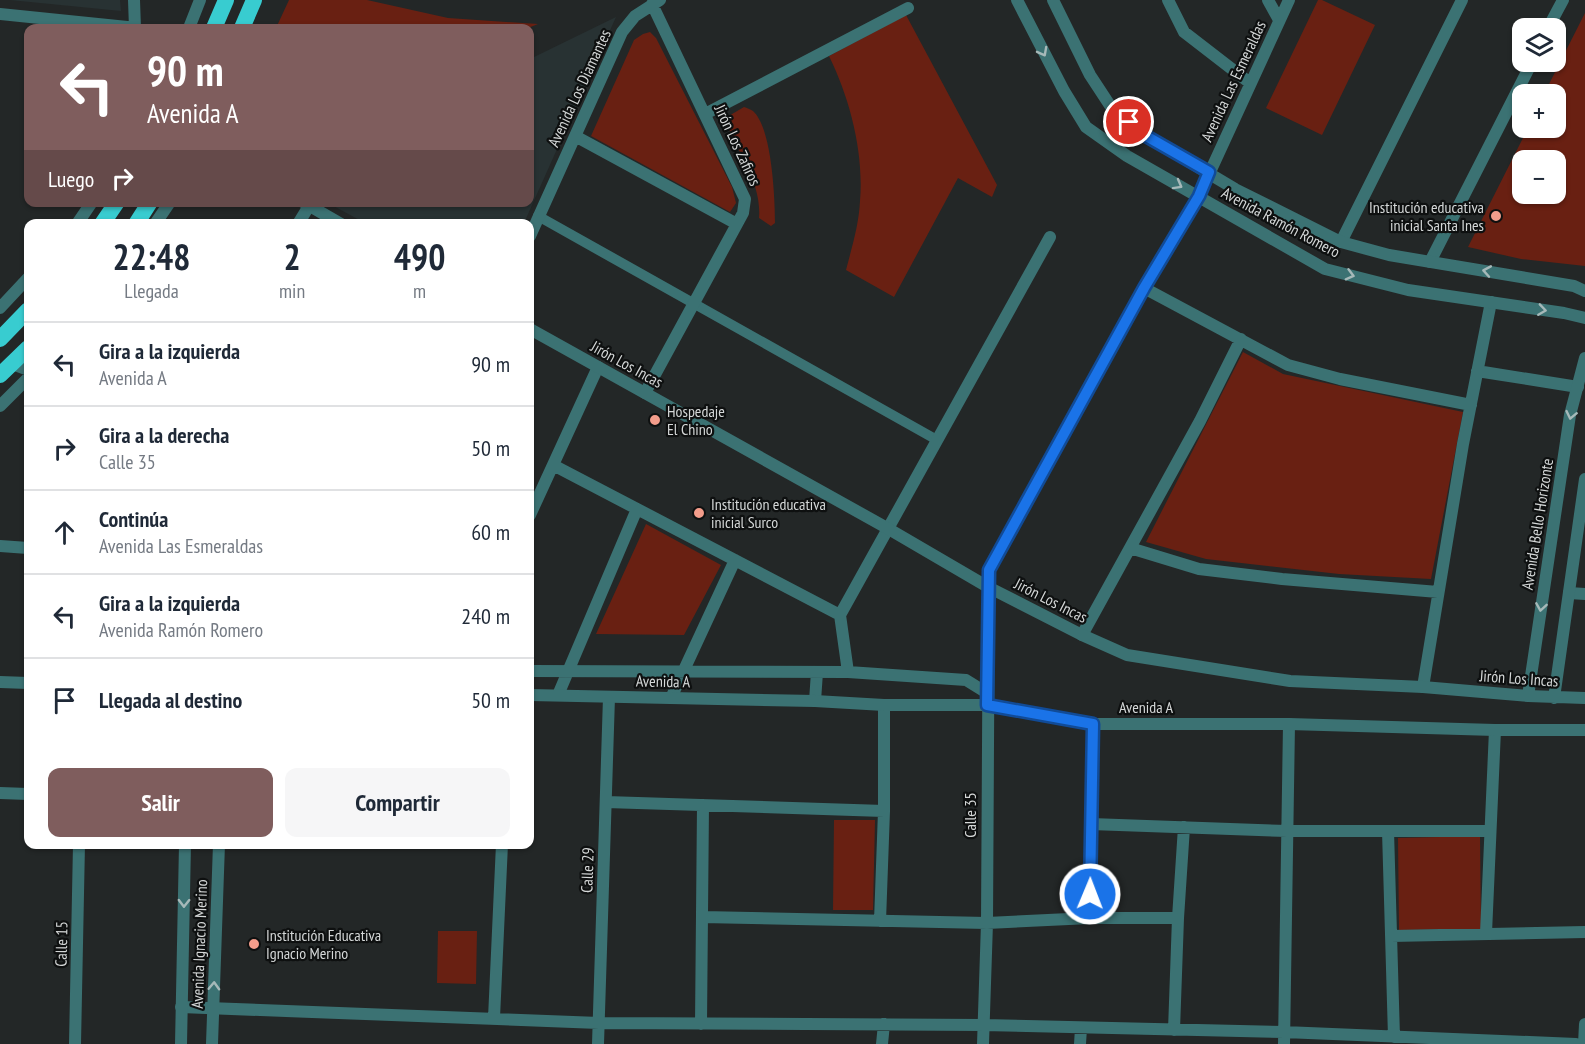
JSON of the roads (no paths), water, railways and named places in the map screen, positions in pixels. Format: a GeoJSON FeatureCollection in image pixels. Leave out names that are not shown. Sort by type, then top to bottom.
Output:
{"type":"FeatureCollection","features":[{"type":"Feature","properties":{"kind":"highway"},"geometry":{"type":"LineString","coordinates":[[216,24],[226,0]]}},
{"type":"Feature","properties":{"kind":"highway"},"geometry":{"type":"LineString","coordinates":[[244,24],[254,0]]}},
{"type":"Feature","properties":{"kind":"highway"},"geometry":{"type":"LineString","coordinates":[[0,339],[24,314]]}},
{"type":"Feature","properties":{"kind":"highway"},"geometry":{"type":"LineString","coordinates":[[6,370],[24,352]]}},
{"type":"Feature","properties":{"kind":"street"},"geometry":{"type":"LineString","coordinates":[[135,0],[136,24]]}},
{"type":"Feature","properties":{"kind":"street"},"geometry":{"type":"LineString","coordinates":[[191,24],[200,0]]}},
{"type":"Feature","properties":{"kind":"street","name":"Avenida Ramón Romero"},"geometry":{"type":"LineString","coordinates":[[1017,0],[1064,91],[1086,127],[1127,156],[1325,269],[1408,290],[1585,318]]}},
{"type":"Feature","properties":{"kind":"street","name":"Avenida Ramón Romero"},"geometry":{"type":"LineString","coordinates":[[1053,0],[1090,75],[1111,107],[1146,136],[1235,189],[1341,242],[1389,255],[1574,286],[1585,291]]}},
{"type":"Feature","properties":{"kind":"street"},"geometry":{"type":"LineString","coordinates":[[1168,0],[1184,32],[1250,84]]}},
{"type":"Feature","properties":{"kind":"street"},"geometry":{"type":"LineString","coordinates":[[1268,0],[1279,20]]}},
{"type":"Feature","properties":{"kind":"street","name":"Avenida Las Esmeraldas"},"geometry":{"type":"LineString","coordinates":[[988,587],[989,570],[1144,288],[1199,196],[1289,0]]}},
{"type":"Feature","properties":{"kind":"street"},"geometry":{"type":"LineString","coordinates":[[1341,242],[1462,0]]}},
{"type":"Feature","properties":{"kind":"street"},"geometry":{"type":"LineString","coordinates":[[1553,18],[1563,0]]}},
{"type":"Feature","properties":{"kind":"street","name":"Jirón Los Zafiros"},"geometry":{"type":"LineString","coordinates":[[645,393],[743,213],[745,199],[656,2]]}},
{"type":"Feature","properties":{"kind":"street","name":"Avenida Los Diamantes"},"geometry":{"type":"LineString","coordinates":[[534,226],[622,32],[635,16],[656,2]]}},
{"type":"Feature","properties":{"kind":"street"},"geometry":{"type":"LineString","coordinates":[[705,114],[908,8]]}},
{"type":"Feature","properties":{"kind":"street"},"geometry":{"type":"LineString","coordinates":[[0,14],[97,24]]}},
{"type":"Feature","properties":{"kind":"street"},"geometry":{"type":"LineString","coordinates":[[1430,262],[1527,72]]}},
{"type":"Feature","properties":{"kind":"street"},"geometry":{"type":"LineString","coordinates":[[575,136],[737,224]]}},
{"type":"Feature","properties":{"kind":"street"},"geometry":{"type":"LineString","coordinates":[[311,207],[332,219]]}},
{"type":"Feature","properties":{"kind":"street"},"geometry":{"type":"LineString","coordinates":[[538,216],[937,440]]}},
{"type":"Feature","properties":{"kind":"street"},"geometry":{"type":"LineString","coordinates":[[848,672],[840,615],[1050,237]]}},
{"type":"Feature","properties":{"kind":"street"},"geometry":{"type":"LineString","coordinates":[[0,308],[24,282]]}},
{"type":"Feature","properties":{"kind":"street"},"geometry":{"type":"LineString","coordinates":[[1144,288],[1288,365],[1340,379],[1471,405]]}},
{"type":"Feature","properties":{"kind":"street"},"geometry":{"type":"LineString","coordinates":[[1424,687],[1438,592],[1491,302]]}},
{"type":"Feature","properties":{"kind":"street","name":"Jirón Los Incas"},"geometry":{"type":"LineString","coordinates":[[534,331],[887,528],[988,587],[1082,635],[1127,655],[1290,681],[1585,698]]}},
{"type":"Feature","properties":{"kind":"street"},"geometry":{"type":"LineString","coordinates":[[1082,635],[1200,421],[1241,339]]}},
{"type":"Feature","properties":{"kind":"street","name":"Avenida Bello Horizonte"},"geometry":{"type":"LineString","coordinates":[[1528,696],[1570,415],[1585,358]]}},
{"type":"Feature","properties":{"kind":"street"},"geometry":{"type":"LineString","coordinates":[[534,506],[598,367]]}},
{"type":"Feature","properties":{"kind":"street"},"geometry":{"type":"LineString","coordinates":[[6,370],[24,370]]}},
{"type":"Feature","properties":{"kind":"street"},"geometry":{"type":"LineString","coordinates":[[1477,371],[1578,387]]}},
{"type":"Feature","properties":{"kind":"street"},"geometry":{"type":"LineString","coordinates":[[0,406],[24,382]]}},
{"type":"Feature","properties":{"kind":"street"},"geometry":{"type":"LineString","coordinates":[[553,465],[840,615]]}},
{"type":"Feature","properties":{"kind":"street"},"geometry":{"type":"LineString","coordinates":[[1554,698],[1585,479]]}},
{"type":"Feature","properties":{"kind":"street"},"geometry":{"type":"LineString","coordinates":[[558,695],[637,509]]}},
{"type":"Feature","properties":{"kind":"street"},"geometry":{"type":"LineString","coordinates":[[0,546],[24,545]]}},
{"type":"Feature","properties":{"kind":"street"},"geometry":{"type":"LineString","coordinates":[[1130,548],[1199,569],[1282,579],[1438,592]]}},
{"type":"Feature","properties":{"kind":"street"},"geometry":{"type":"LineString","coordinates":[[671,698],[735,560]]}},
{"type":"Feature","properties":{"kind":"street","name":"Calle 35"},"geometry":{"type":"LineString","coordinates":[[983,1044],[987,923],[988,587]]}},
{"type":"Feature","properties":{"kind":"street"},"geometry":{"type":"LineString","coordinates":[[1569,593],[1585,594]]}},
{"type":"Feature","properties":{"kind":"street"},"geometry":{"type":"LineString","coordinates":[[534,670],[848,672],[966,680],[987,699]]}},
{"type":"Feature","properties":{"kind":"street"},"geometry":{"type":"LineString","coordinates":[[815,701],[818,672]]}},
{"type":"Feature","properties":{"kind":"street"},"geometry":{"type":"LineString","coordinates":[[0,682],[24,683]]}},
{"type":"Feature","properties":{"kind":"street","name":"Avenida A"},"geometry":{"type":"LineString","coordinates":[[534,695],[815,701],[885,705],[987,699],[1093,724],[1289,724],[1495,730],[1585,730]]}},
{"type":"Feature","properties":{"kind":"street","name":"Calle 29"},"geometry":{"type":"LineString","coordinates":[[598,1044],[609,696]]}},
{"type":"Feature","properties":{"kind":"street"},"geometry":{"type":"LineString","coordinates":[[880,921],[885,705]]}},
{"type":"Feature","properties":{"kind":"street"},"geometry":{"type":"LineString","coordinates":[[1090,918],[1093,724]]}},
{"type":"Feature","properties":{"kind":"street"},"geometry":{"type":"LineString","coordinates":[[1284,1038],[1289,724]]}},
{"type":"Feature","properties":{"kind":"street"},"geometry":{"type":"LineString","coordinates":[[1486,933],[1495,730]]}},
{"type":"Feature","properties":{"kind":"street"},"geometry":{"type":"LineString","coordinates":[[0,794],[24,794]]}},
{"type":"Feature","properties":{"kind":"street"},"geometry":{"type":"LineString","coordinates":[[606,802],[884,811]]}},
{"type":"Feature","properties":{"kind":"street"},"geometry":{"type":"LineString","coordinates":[[701,1024],[703,805]]}},
{"type":"Feature","properties":{"kind":"street"},"geometry":{"type":"LineString","coordinates":[[1091,824],[1287,831],[1490,831]]}},
{"type":"Feature","properties":{"kind":"street"},"geometry":{"type":"LineString","coordinates":[[1174,1030],[1184,827]]}},
{"type":"Feature","properties":{"kind":"street"},"geometry":{"type":"LineString","coordinates":[[1388,831],[1394,1037]]}},
{"type":"Feature","properties":{"kind":"street","name":"Calle 15"},"geometry":{"type":"LineString","coordinates":[[75,1044],[79,849]]}},
{"type":"Feature","properties":{"kind":"street","name":"Avenida Ignacio Merino"},"geometry":{"type":"LineString","coordinates":[[181,1044],[185,849]]}},
{"type":"Feature","properties":{"kind":"street","name":"Avenida Ignacio Merino"},"geometry":{"type":"LineString","coordinates":[[212,1044],[219,849]]}},
{"type":"Feature","properties":{"kind":"street"},"geometry":{"type":"LineString","coordinates":[[494,1018],[502,849]]}},
{"type":"Feature","properties":{"kind":"street"},"geometry":{"type":"LineString","coordinates":[[702,917],[987,923],[1090,918],[1178,918]]}},
{"type":"Feature","properties":{"kind":"street"},"geometry":{"type":"LineString","coordinates":[[1391,936],[1585,932]]}},
{"type":"Feature","properties":{"kind":"street"},"geometry":{"type":"LineString","coordinates":[[182,1007],[599,1023],[983,1025],[1174,1030],[1284,1038],[1394,1037],[1473,1042],[1576,1044]]}},
{"type":"Feature","properties":{"kind":"street"},"geometry":{"type":"LineString","coordinates":[[882,1044],[884,1024]]}},
{"type":"Feature","properties":{"kind":"street"},"geometry":{"type":"LineString","coordinates":[[1584,1044],[1585,1024]]}},
{"type":"Feature","properties":{"kind":"street"},"geometry":{"type":"LineString","coordinates":[[1080,1044],[1081,1028]]}},
{"type":"Feature","properties":{"kind":"place","name":"Institución educativa inicial Santa Ines"},"geometry":{"type":"Point","coordinates":[1496,216]}},
{"type":"Feature","properties":{"kind":"place","name":"Hospedaje El Chino"},"geometry":{"type":"Point","coordinates":[655,420]}},
{"type":"Feature","properties":{"kind":"place","name":"Institución educativa inicial Surco"},"geometry":{"type":"Point","coordinates":[699,513]}},
{"type":"Feature","properties":{"kind":"place","name":"Institución Educativa Ignacio Merino"},"geometry":{"type":"Point","coordinates":[254,944]}}]}
